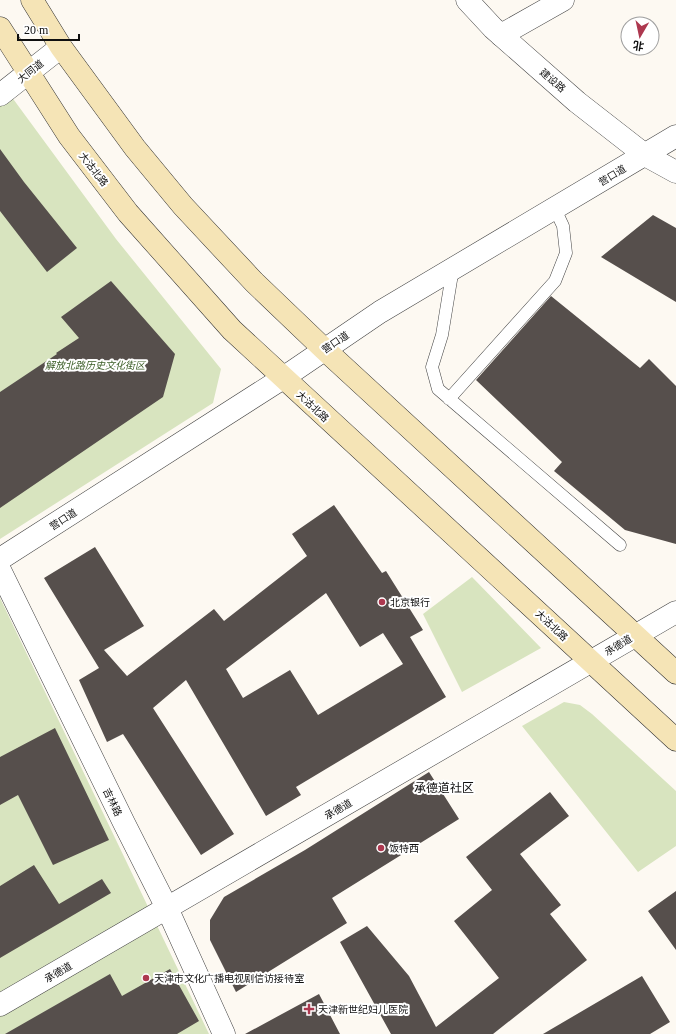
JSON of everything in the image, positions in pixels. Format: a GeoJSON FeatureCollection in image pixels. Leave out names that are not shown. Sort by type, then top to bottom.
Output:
{"type":"FeatureCollection","features":[{"type":"Feature","properties":{"kind":"main road"},"geometry":{"type":"LineString","coordinates":[[32,0],[61,48],[135,148],[184,206],[254,282],[324,349],[676,673]]}},
{"type":"Feature","properties":{"kind":"main road","name":"大沽北路"},"geometry":{"type":"LineString","coordinates":[[0,28],[68,136],[128,213],[232,330],[676,740]]}},
{"type":"Feature","properties":{"kind":"street","name":"建设路"},"geometry":{"type":"LineString","coordinates":[[467,0],[501,36],[578,102],[645,155],[676,172]]}},
{"type":"Feature","properties":{"kind":"street"},"geometry":{"type":"LineString","coordinates":[[501,36],[563,0]]}},
{"type":"Feature","properties":{"kind":"street","name":"大同道"},"geometry":{"type":"LineString","coordinates":[[0,95],[61,48]]}},
{"type":"Feature","properties":{"kind":"street","name":"营口道"},"geometry":{"type":"LineString","coordinates":[[0,559],[283,378],[380,312],[676,136]]}},
{"type":"Feature","properties":{"kind":"street","name":"吉林路"},"geometry":{"type":"LineString","coordinates":[[0,570],[164,903],[224,1034]]}},
{"type":"Feature","properties":{"kind":"street","name":"承德道"},"geometry":{"type":"LineString","coordinates":[[631,632],[676,600]]}},
{"type":"Feature","properties":{"kind":"street","name":"承德道"},"geometry":{"type":"LineString","coordinates":[[0,992],[164,903],[586,657],[631,632],[676,612]]}},
{"type":"Feature","properties":{"kind":"street","name":"承德道"},"geometry":{"type":"LineString","coordinates":[[0,1006],[164,903]]}},
{"type":"Feature","properties":{"kind":"lane"},"geometry":{"type":"LineString","coordinates":[[450,399],[555,282],[566,253],[563,226],[555,209]]}},
{"type":"Feature","properties":{"kind":"lane"},"geometry":{"type":"LineString","coordinates":[[453,268],[442,335],[432,367],[438,389],[620,545]]}},
{"type":"Feature","properties":{"kind":"green space","name":"解放北路历史文化街区"},"geometry":{"type":"Polygon","coordinates":[[[0,81],[116,239],[221,369],[213,403],[0,539],[0,81]]]}},
{"type":"Feature","properties":{"kind":"green space"},"geometry":{"type":"Polygon","coordinates":[[[472,577],[541,648],[462,692],[423,614],[472,577]]]}},
{"type":"Feature","properties":{"kind":"green space"},"geometry":{"type":"Polygon","coordinates":[[[0,598],[209,1034],[0,1034],[0,598]]]}},
{"type":"Feature","properties":{"kind":"green space"},"geometry":{"type":"Polygon","coordinates":[[[564,702],[580,705],[592,714],[676,791],[676,846],[638,872],[522,726],[564,702]]]}},
{"type":"Feature","properties":{"kind":"building"},"geometry":{"type":"Polygon","coordinates":[[[0,149],[24,182],[77,248],[47,272],[0,211],[0,149]]]}},
{"type":"Feature","properties":{"kind":"building"},"geometry":{"type":"Polygon","coordinates":[[[653,215],[676,228],[676,302],[601,257],[653,215]]]}},
{"type":"Feature","properties":{"kind":"building"},"geometry":{"type":"Polygon","coordinates":[[[111,281],[175,354],[163,397],[0,508],[0,392],[79,338],[61,317],[111,281]]]}},
{"type":"Feature","properties":{"kind":"building"},"geometry":{"type":"Polygon","coordinates":[[[551,296],[640,368],[649,359],[676,386],[676,544],[625,530],[554,471],[562,462],[476,380],[551,296]]]}},
{"type":"Feature","properties":{"kind":"building"},"geometry":{"type":"Polygon","coordinates":[[[334,505],[382,573],[386,571],[423,630],[410,637],[446,697],[296,787],[301,795],[266,816],[186,680],[153,708],[234,834],[201,855],[123,734],[107,742],[79,680],[99,668],[44,578],[95,547],[144,626],[104,650],[127,676],[214,609],[224,621],[307,556],[292,534],[334,505]],[[326,593],[226,669],[243,698],[290,670],[318,715],[403,664],[383,633],[360,647],[326,593]]]}},
{"type":"Feature","properties":{"kind":"building"},"geometry":{"type":"Polygon","coordinates":[[[55,728],[109,840],[53,865],[18,795],[0,805],[0,757],[55,728]]]}},
{"type":"Feature","properties":{"kind":"building"},"geometry":{"type":"Polygon","coordinates":[[[429,772],[459,819],[332,898],[347,923],[236,992],[210,940],[210,920],[224,897],[305,850],[429,772]]]}},
{"type":"Feature","properties":{"kind":"building"},"geometry":{"type":"Polygon","coordinates":[[[550,792],[569,816],[520,854],[561,905],[550,914],[587,960],[493,1034],[391,1034],[340,942],[367,926],[409,976],[436,1027],[499,978],[454,921],[492,890],[466,857],[550,792]]]}},
{"type":"Feature","properties":{"kind":"building"},"geometry":{"type":"Polygon","coordinates":[[[34,865],[59,904],[102,879],[111,893],[0,958],[0,886],[34,865]]]}},
{"type":"Feature","properties":{"kind":"building"},"geometry":{"type":"Polygon","coordinates":[[[676,891],[676,950],[648,911],[676,891]]]}},
{"type":"Feature","properties":{"kind":"building"},"geometry":{"type":"Polygon","coordinates":[[[170,969],[199,1021],[177,1034],[5,1034],[110,974],[122,996],[170,969]]]}},
{"type":"Feature","properties":{"kind":"building"},"geometry":{"type":"Polygon","coordinates":[[[642,976],[670,1022],[650,1034],[543,1034],[642,976]]]}},
{"type":"Feature","properties":{"kind":"building","name":"天津新世纪妇儿医院"},"geometry":{"type":"Polygon","coordinates":[[[319,994],[340,1034],[245,1034],[319,994]]]}},
{"type":"Feature","properties":{"kind":"place","name":"北京银行"},"geometry":{"type":"Point","coordinates":[382,602]}},
{"type":"Feature","properties":{"kind":"place","name":"饭特西"},"geometry":{"type":"Point","coordinates":[381,848]}},
{"type":"Feature","properties":{"kind":"place","name":"天津市文化广播电视剧信访接待室"},"geometry":{"type":"Point","coordinates":[146,978]}},
{"type":"Feature","properties":{"kind":"place","name":"天津新世纪妇儿医院"},"geometry":{"type":"Point","coordinates":[309,1009]}},
{"type":"Feature","properties":{"kind":"district","name":"承德道社区"},"geometry":{"type":"Point","coordinates":[444,788]}}]}
